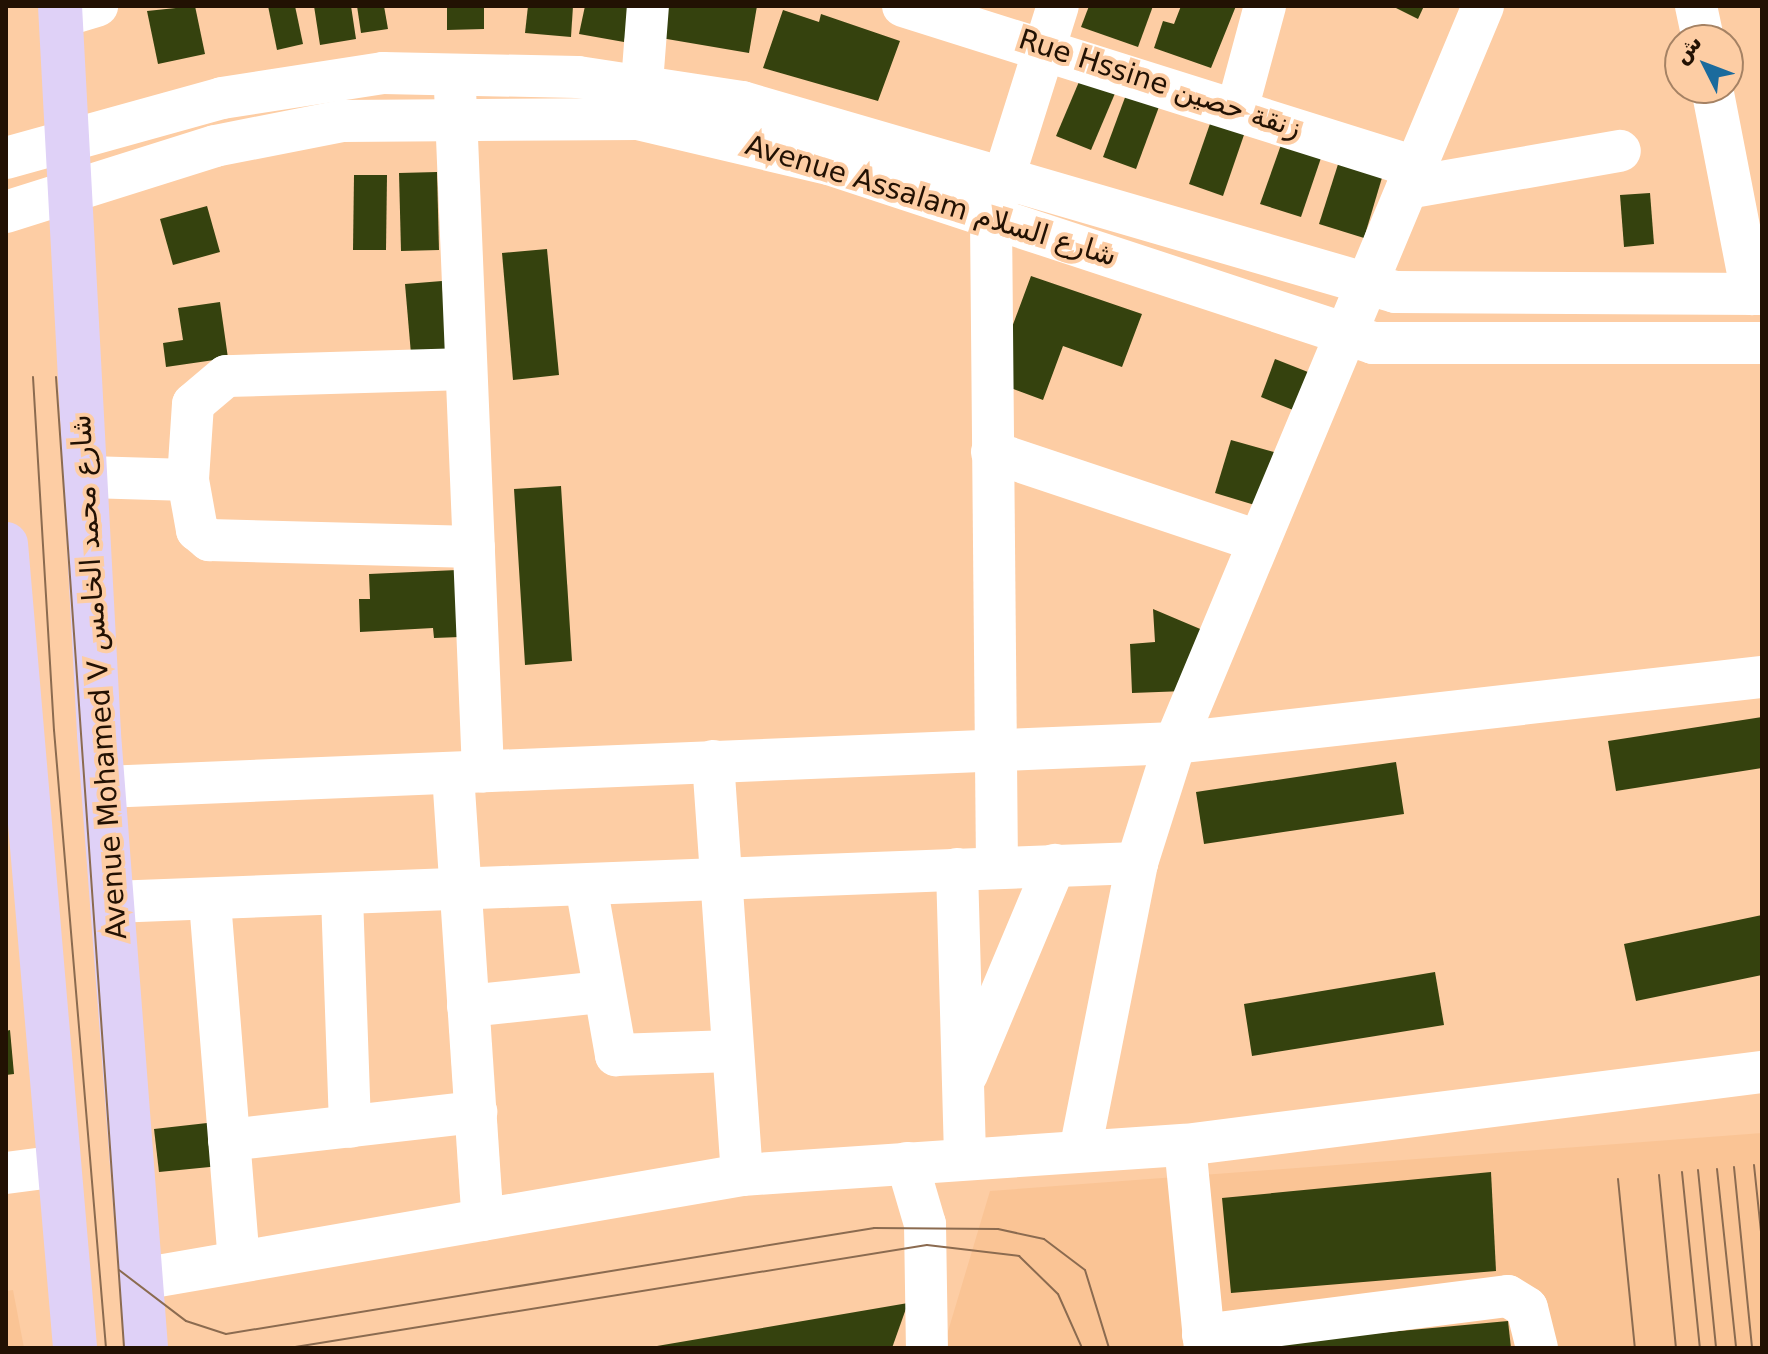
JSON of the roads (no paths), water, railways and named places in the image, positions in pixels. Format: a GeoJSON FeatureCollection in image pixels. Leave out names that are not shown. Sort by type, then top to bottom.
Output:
{"type":"FeatureCollection","features":[{"type":"Feature","properties":{"kind":"main road","name":"Avenue Mohamed V شارع محمد الخامس"},"geometry":{"type":"LineString","coordinates":[[72,10],[62,142],[88,477],[112,902],[146,1348]]}},
{"type":"Feature","properties":{"kind":"main road"},"geometry":{"type":"LineString","coordinates":[[6,544],[21,870],[60,1166],[75,1348]]}},
{"type":"Feature","properties":{"kind":"street"},"geometry":{"type":"LineString","coordinates":[[640,101],[648,6]]}},
{"type":"Feature","properties":{"kind":"street","name":"Rue Hssine زنقة حصين"},"geometry":{"type":"LineString","coordinates":[[903,6],[1238,106],[1411,178]]}},
{"type":"Feature","properties":{"kind":"street"},"geometry":{"type":"LineString","coordinates":[[965,1159],[962,1086],[977,869],[993,749],[991,218],[1001,175],[1058,6]]}},
{"type":"Feature","properties":{"kind":"street"},"geometry":{"type":"LineString","coordinates":[[1238,106],[1265,6]]}},
{"type":"Feature","properties":{"kind":"street"},"geometry":{"type":"LineString","coordinates":[[1080,1151],[1137,863],[1175,743],[1258,541],[1370,287],[1411,178],[1483,6]]}},
{"type":"Feature","properties":{"kind":"street","name":"Avenue Assalam شارع السلام"},"geometry":{"type":"LineString","coordinates":[[6,158],[222,98],[383,73],[453,73],[640,101],[1348,337],[1429,346],[1762,343]]}},
{"type":"Feature","properties":{"kind":"street"},"geometry":{"type":"LineString","coordinates":[[453,73],[474,547],[468,773],[459,891],[483,1220]]}},
{"type":"Feature","properties":{"kind":"street","name":"Avenue Assalam شارع السلام"},"geometry":{"type":"LineString","coordinates":[[6,212],[287,130],[640,101],[742,102],[1001,175],[1370,287],[1438,296],[1757,294]]}},
{"type":"Feature","properties":{"kind":"street"},"geometry":{"type":"LineString","coordinates":[[1715,104],[1757,294]]}},
{"type":"Feature","properties":{"kind":"street"},"geometry":{"type":"LineString","coordinates":[[1411,178],[1620,151]]}},
{"type":"Feature","properties":{"kind":"street"},"geometry":{"type":"LineString","coordinates":[[466,369],[226,376],[193,404],[188,480],[197,530],[209,540],[474,547]]}},
{"type":"Feature","properties":{"kind":"street"},"geometry":{"type":"LineString","coordinates":[[992,452],[1258,541]]}},
{"type":"Feature","properties":{"kind":"street"},"geometry":{"type":"LineString","coordinates":[[88,477],[188,480]]}},
{"type":"Feature","properties":{"kind":"street"},"geometry":{"type":"LineString","coordinates":[[104,787],[1175,743],[1762,677]]}},
{"type":"Feature","properties":{"kind":"street"},"geometry":{"type":"LineString","coordinates":[[713,761],[724,880],[731,1051],[742,1175]]}},
{"type":"Feature","properties":{"kind":"street"},"geometry":{"type":"LineString","coordinates":[[112,902],[210,902],[1137,863]]}},
{"type":"Feature","properties":{"kind":"street"},"geometry":{"type":"LineString","coordinates":[[962,1086],[1055,865]]}},
{"type":"Feature","properties":{"kind":"street"},"geometry":{"type":"LineString","coordinates":[[586,885],[602,992],[616,1055],[731,1051]]}},
{"type":"Feature","properties":{"kind":"street"},"geometry":{"type":"LineString","coordinates":[[342,896],[350,1127]]}},
{"type":"Feature","properties":{"kind":"street"},"geometry":{"type":"LineString","coordinates":[[210,902],[239,1259]]}},
{"type":"Feature","properties":{"kind":"street"},"geometry":{"type":"LineString","coordinates":[[468,1006],[602,992]]}},
{"type":"Feature","properties":{"kind":"street"},"geometry":{"type":"LineString","coordinates":[[141,1279],[239,1259],[742,1175],[1185,1145],[1762,1072]]}},
{"type":"Feature","properties":{"kind":"street"},"geometry":{"type":"LineString","coordinates":[[229,1140],[476,1112]]}},
{"type":"Feature","properties":{"kind":"street"},"geometry":{"type":"LineString","coordinates":[[1185,1145],[1204,1342],[1508,1296],[1527,1308],[1537,1348]]}},
{"type":"Feature","properties":{"kind":"street"},"geometry":{"type":"LineString","coordinates":[[907,1163],[925,1224],[927,1348]]}},
{"type":"Feature","properties":{"kind":"street"},"geometry":{"type":"LineString","coordinates":[[6,1173],[60,1166]]}},
{"type":"Feature","properties":{"kind":"tram line"},"geometry":{"type":"LineString","coordinates":[[33,377],[54,730],[106,1348]]}},
{"type":"Feature","properties":{"kind":"tram line"},"geometry":{"type":"LineString","coordinates":[[56,377],[124,1348]]}},
{"type":"Feature","properties":{"kind":"tram line"},"geometry":{"type":"LineString","coordinates":[[1754,1165],[1762,1241]]}},
{"type":"Feature","properties":{"kind":"tram line"},"geometry":{"type":"LineString","coordinates":[[1734,1167],[1752,1348]]}},
{"type":"Feature","properties":{"kind":"tram line"},"geometry":{"type":"LineString","coordinates":[[1717,1169],[1736,1348]]}},
{"type":"Feature","properties":{"kind":"tram line"},"geometry":{"type":"LineString","coordinates":[[1698,1170],[1716,1348]]}},
{"type":"Feature","properties":{"kind":"tram line"},"geometry":{"type":"LineString","coordinates":[[1682,1172],[1700,1348]]}},
{"type":"Feature","properties":{"kind":"tram line"},"geometry":{"type":"LineString","coordinates":[[1659,1175],[1676,1348]]}},
{"type":"Feature","properties":{"kind":"tram line"},"geometry":{"type":"LineString","coordinates":[[1618,1179],[1635,1348]]}},
{"type":"Feature","properties":{"kind":"tram line"},"geometry":{"type":"LineString","coordinates":[[119,1270],[186,1321],[226,1334],[874,1228],[998,1229],[1044,1239],[1085,1270],[1109,1348]]}},
{"type":"Feature","properties":{"kind":"tram line"},"geometry":{"type":"LineString","coordinates":[[289,1348],[927,1245],[1019,1256],[1058,1294],[1082,1348]]}}]}
